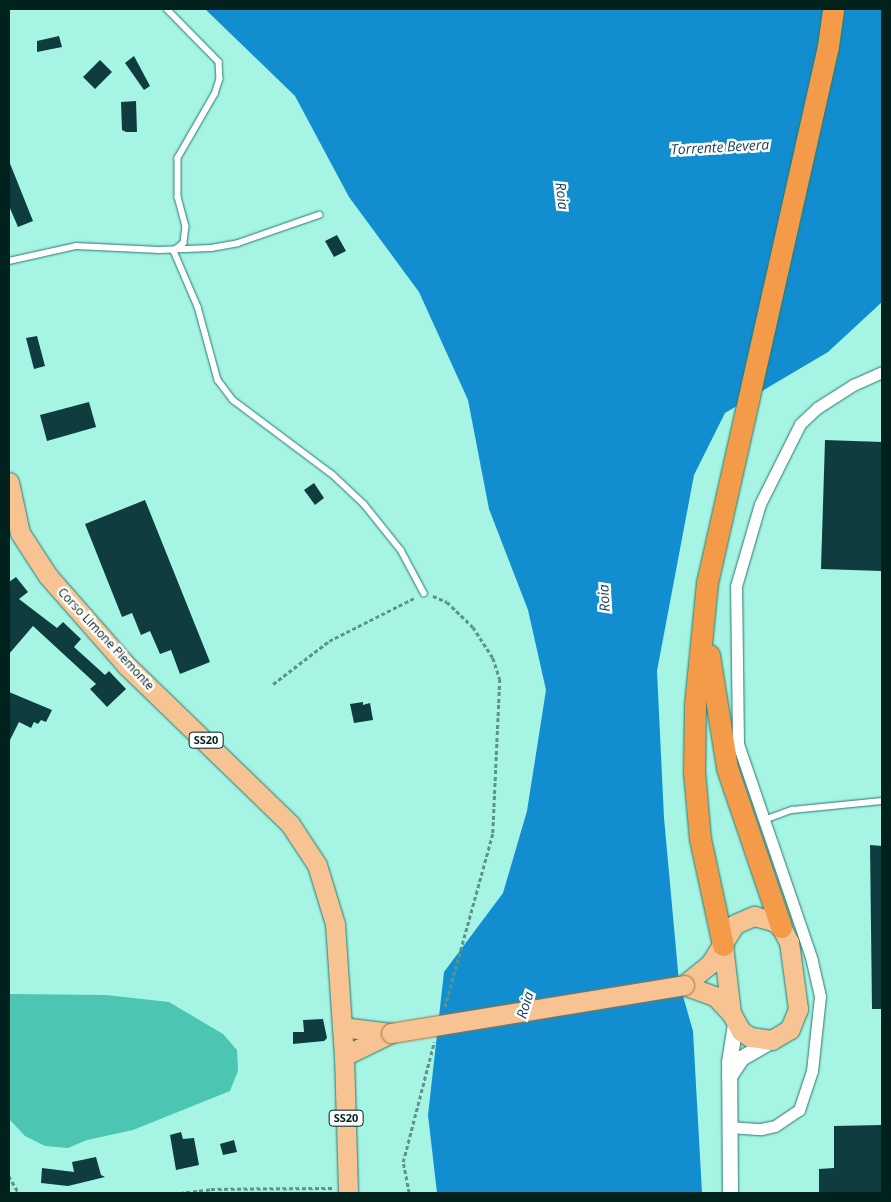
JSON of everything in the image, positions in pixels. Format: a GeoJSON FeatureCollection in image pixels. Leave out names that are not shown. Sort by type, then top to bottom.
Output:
{"type":"FeatureCollection","features":[{"type":"Feature","properties":{"kind":"highway"},"geometry":{"type":"LineString","coordinates":[[723,944],[700,839],[694,772],[695,705],[707,584],[828,46],[833,9]]}},
{"type":"Feature","properties":{"kind":"highway"},"geometry":{"type":"LineString","coordinates":[[704,615],[716,714],[727,768],[781,927]]}},
{"type":"Feature","properties":{"kind":"main road","name":"Corso Limone Piemonte"},"geometry":{"type":"LineString","coordinates":[[9,482],[20,533],[48,576],[127,666],[290,824],[317,865],[335,924],[343,1042]]}},
{"type":"Feature","properties":{"kind":"main road"},"geometry":{"type":"LineString","coordinates":[[343,1042],[684,985],[701,975],[723,944],[730,928],[746,918],[763,917],[781,927],[789,942],[798,1009],[790,1029],[772,1040],[750,1037],[715,996],[684,985]]}},
{"type":"Feature","properties":{"kind":"main road"},"geometry":{"type":"LineString","coordinates":[[723,944],[733,1018]]}},
{"type":"Feature","properties":{"kind":"main road"},"geometry":{"type":"LineString","coordinates":[[343,1042],[391,1033]]}},
{"type":"Feature","properties":{"kind":"main road","name":"SS20"},"geometry":{"type":"LineString","coordinates":[[343,1042],[349,1190]]}},
{"type":"Feature","properties":{"kind":"street"},"geometry":{"type":"LineString","coordinates":[[729,1127],[761,1130],[775,1126],[800,1110],[807,1094],[817,1039],[820,996],[812,960],[738,744],[736,586],[760,504],[800,424],[817,408],[853,385],[882,372]]}},
{"type":"Feature","properties":{"kind":"street"},"geometry":{"type":"LineString","coordinates":[[730,1193],[729,1077],[733,1018]]}},
{"type":"Feature","properties":{"kind":"street"},"geometry":{"type":"LineString","coordinates":[[729,1077],[741,1058],[772,1040]]}},
{"type":"Feature","properties":{"kind":"lane"},"geometry":{"type":"LineString","coordinates":[[166,9],[210,50],[219,62],[220,79],[208,108],[178,158],[178,197],[186,226],[184,243],[174,250]]}},
{"type":"Feature","properties":{"kind":"lane"},"geometry":{"type":"LineString","coordinates":[[9,262],[76,246],[174,250],[238,243],[319,215]]}},
{"type":"Feature","properties":{"kind":"lane"},"geometry":{"type":"LineString","coordinates":[[174,250],[198,307],[218,380],[233,400],[332,474],[364,504],[401,550],[424,593]]}},
{"type":"Feature","properties":{"kind":"lane"},"geometry":{"type":"LineString","coordinates":[[763,820],[792,810],[882,801]]}},
{"type":"Feature","properties":{"kind":"path"},"geometry":{"type":"LineString","coordinates":[[273,684],[329,641],[424,593],[447,602],[473,627],[493,658],[500,679],[494,834],[442,1016]]}},
{"type":"Feature","properties":{"kind":"path"},"geometry":{"type":"LineString","coordinates":[[409,1193],[403,1162],[437,1034]]}},
{"type":"Feature","properties":{"kind":"path"},"geometry":{"type":"LineString","coordinates":[[9,1176],[19,1193]]}},
{"type":"Feature","properties":{"kind":"path"},"geometry":{"type":"LineString","coordinates":[[180,1193],[211,1189],[349,1190]]}},
{"type":"Feature","properties":{"kind":"path"},"geometry":{"type":"LineString","coordinates":[[206,1193],[211,1189]]}},
{"type":"Feature","properties":{"kind":"green space"},"geometry":{"type":"Polygon","coordinates":[[[9,994],[106,995],[169,1002],[223,1034],[237,1050],[238,1071],[230,1091],[133,1130],[87,1140],[68,1148],[45,1146],[25,1136],[9,1119],[9,994]]]}},
{"type":"Feature","properties":{"kind":"water"},"geometry":{"type":"Polygon","coordinates":[[[205,9],[882,9],[882,302],[828,352],[725,413],[694,475],[657,671],[664,818],[679,982],[693,1031],[702,1193],[437,1193],[428,1115],[444,972],[503,893],[527,811],[546,690],[528,610],[489,509],[468,400],[419,292],[349,197],[295,96],[205,9]]]}},
{"type":"Feature","properties":{"kind":"building"},"geometry":{"type":"Polygon","coordinates":[[[59,36],[62,47],[37,52],[37,41],[59,36]]]}},
{"type":"Feature","properties":{"kind":"building"},"geometry":{"type":"Polygon","coordinates":[[[134,56],[150,86],[144,90],[125,63],[134,56]]]}},
{"type":"Feature","properties":{"kind":"building"},"geometry":{"type":"Polygon","coordinates":[[[100,60],[112,72],[95,89],[83,77],[100,60]]]}},
{"type":"Feature","properties":{"kind":"building"},"geometry":{"type":"Polygon","coordinates":[[[136,101],[137,132],[126,132],[122,130],[121,102],[136,101]]]}},
{"type":"Feature","properties":{"kind":"building"},"geometry":{"type":"Polygon","coordinates":[[[9,161],[33,221],[18,227],[9,206],[9,161]]]}},
{"type":"Feature","properties":{"kind":"building"},"geometry":{"type":"Polygon","coordinates":[[[337,235],[346,251],[334,257],[325,241],[337,235]]]}},
{"type":"Feature","properties":{"kind":"building"},"geometry":{"type":"Polygon","coordinates":[[[37,336],[45,366],[34,369],[26,338],[37,336]]]}},
{"type":"Feature","properties":{"kind":"building"},"geometry":{"type":"Polygon","coordinates":[[[89,402],[96,427],[47,441],[40,415],[89,402]]]}},
{"type":"Feature","properties":{"kind":"building"},"geometry":{"type":"Polygon","coordinates":[[[825,440],[882,442],[882,571],[821,569],[825,440]]]}},
{"type":"Feature","properties":{"kind":"building"},"geometry":{"type":"Polygon","coordinates":[[[314,483],[324,498],[315,505],[304,490],[314,483]]]}},
{"type":"Feature","properties":{"kind":"building"},"geometry":{"type":"Polygon","coordinates":[[[145,500],[210,662],[180,674],[171,650],[160,654],[150,631],[141,635],[132,613],[122,617],[85,524],[145,500]]]}},
{"type":"Feature","properties":{"kind":"building"},"geometry":{"type":"Polygon","coordinates":[[[16,577],[28,592],[19,599],[57,628],[63,622],[81,639],[74,647],[105,675],[109,671],[126,689],[107,707],[90,689],[96,684],[33,626],[9,654],[9,582],[16,577]]]}},
{"type":"Feature","properties":{"kind":"building"},"geometry":{"type":"Polygon","coordinates":[[[9,692],[52,710],[46,722],[41,720],[38,724],[34,722],[31,728],[19,722],[9,742],[9,692]]]}},
{"type":"Feature","properties":{"kind":"building"},"geometry":{"type":"Polygon","coordinates":[[[363,702],[363,705],[370,703],[373,720],[354,723],[350,704],[363,702]]]}},
{"type":"Feature","properties":{"kind":"building"},"geometry":{"type":"Polygon","coordinates":[[[870,845],[882,846],[882,1009],[872,1009],[870,845]]]}},
{"type":"Feature","properties":{"kind":"building"},"geometry":{"type":"Polygon","coordinates":[[[323,1019],[327,1038],[324,1041],[293,1044],[293,1032],[304,1032],[303,1020],[323,1019]]]}},
{"type":"Feature","properties":{"kind":"building"},"geometry":{"type":"Polygon","coordinates":[[[882,1125],[882,1193],[819,1193],[819,1169],[834,1168],[834,1126],[882,1125]]]}},
{"type":"Feature","properties":{"kind":"building"},"geometry":{"type":"Polygon","coordinates":[[[181,1132],[183,1139],[194,1138],[199,1165],[176,1170],[170,1135],[181,1132]]]}},
{"type":"Feature","properties":{"kind":"building"},"geometry":{"type":"Polygon","coordinates":[[[234,1140],[237,1152],[223,1155],[220,1144],[234,1140]]]}},
{"type":"Feature","properties":{"kind":"building"},"geometry":{"type":"Polygon","coordinates":[[[96,1157],[101,1175],[105,1177],[68,1186],[41,1183],[42,1168],[74,1172],[72,1162],[96,1157]]]}},
{"type":"Feature","properties":{"kind":"water label","name":"Torrente Bevera"},"geometry":{"type":"Point","coordinates":[720,147]}},
{"type":"Feature","properties":{"kind":"water label","name":"Roia"},"geometry":{"type":"Point","coordinates":[562,196]}},
{"type":"Feature","properties":{"kind":"water label","name":"Roia"},"geometry":{"type":"Point","coordinates":[604,598]}},
{"type":"Feature","properties":{"kind":"water label","name":"Roia"},"geometry":{"type":"Point","coordinates":[525,1005]}}]}
